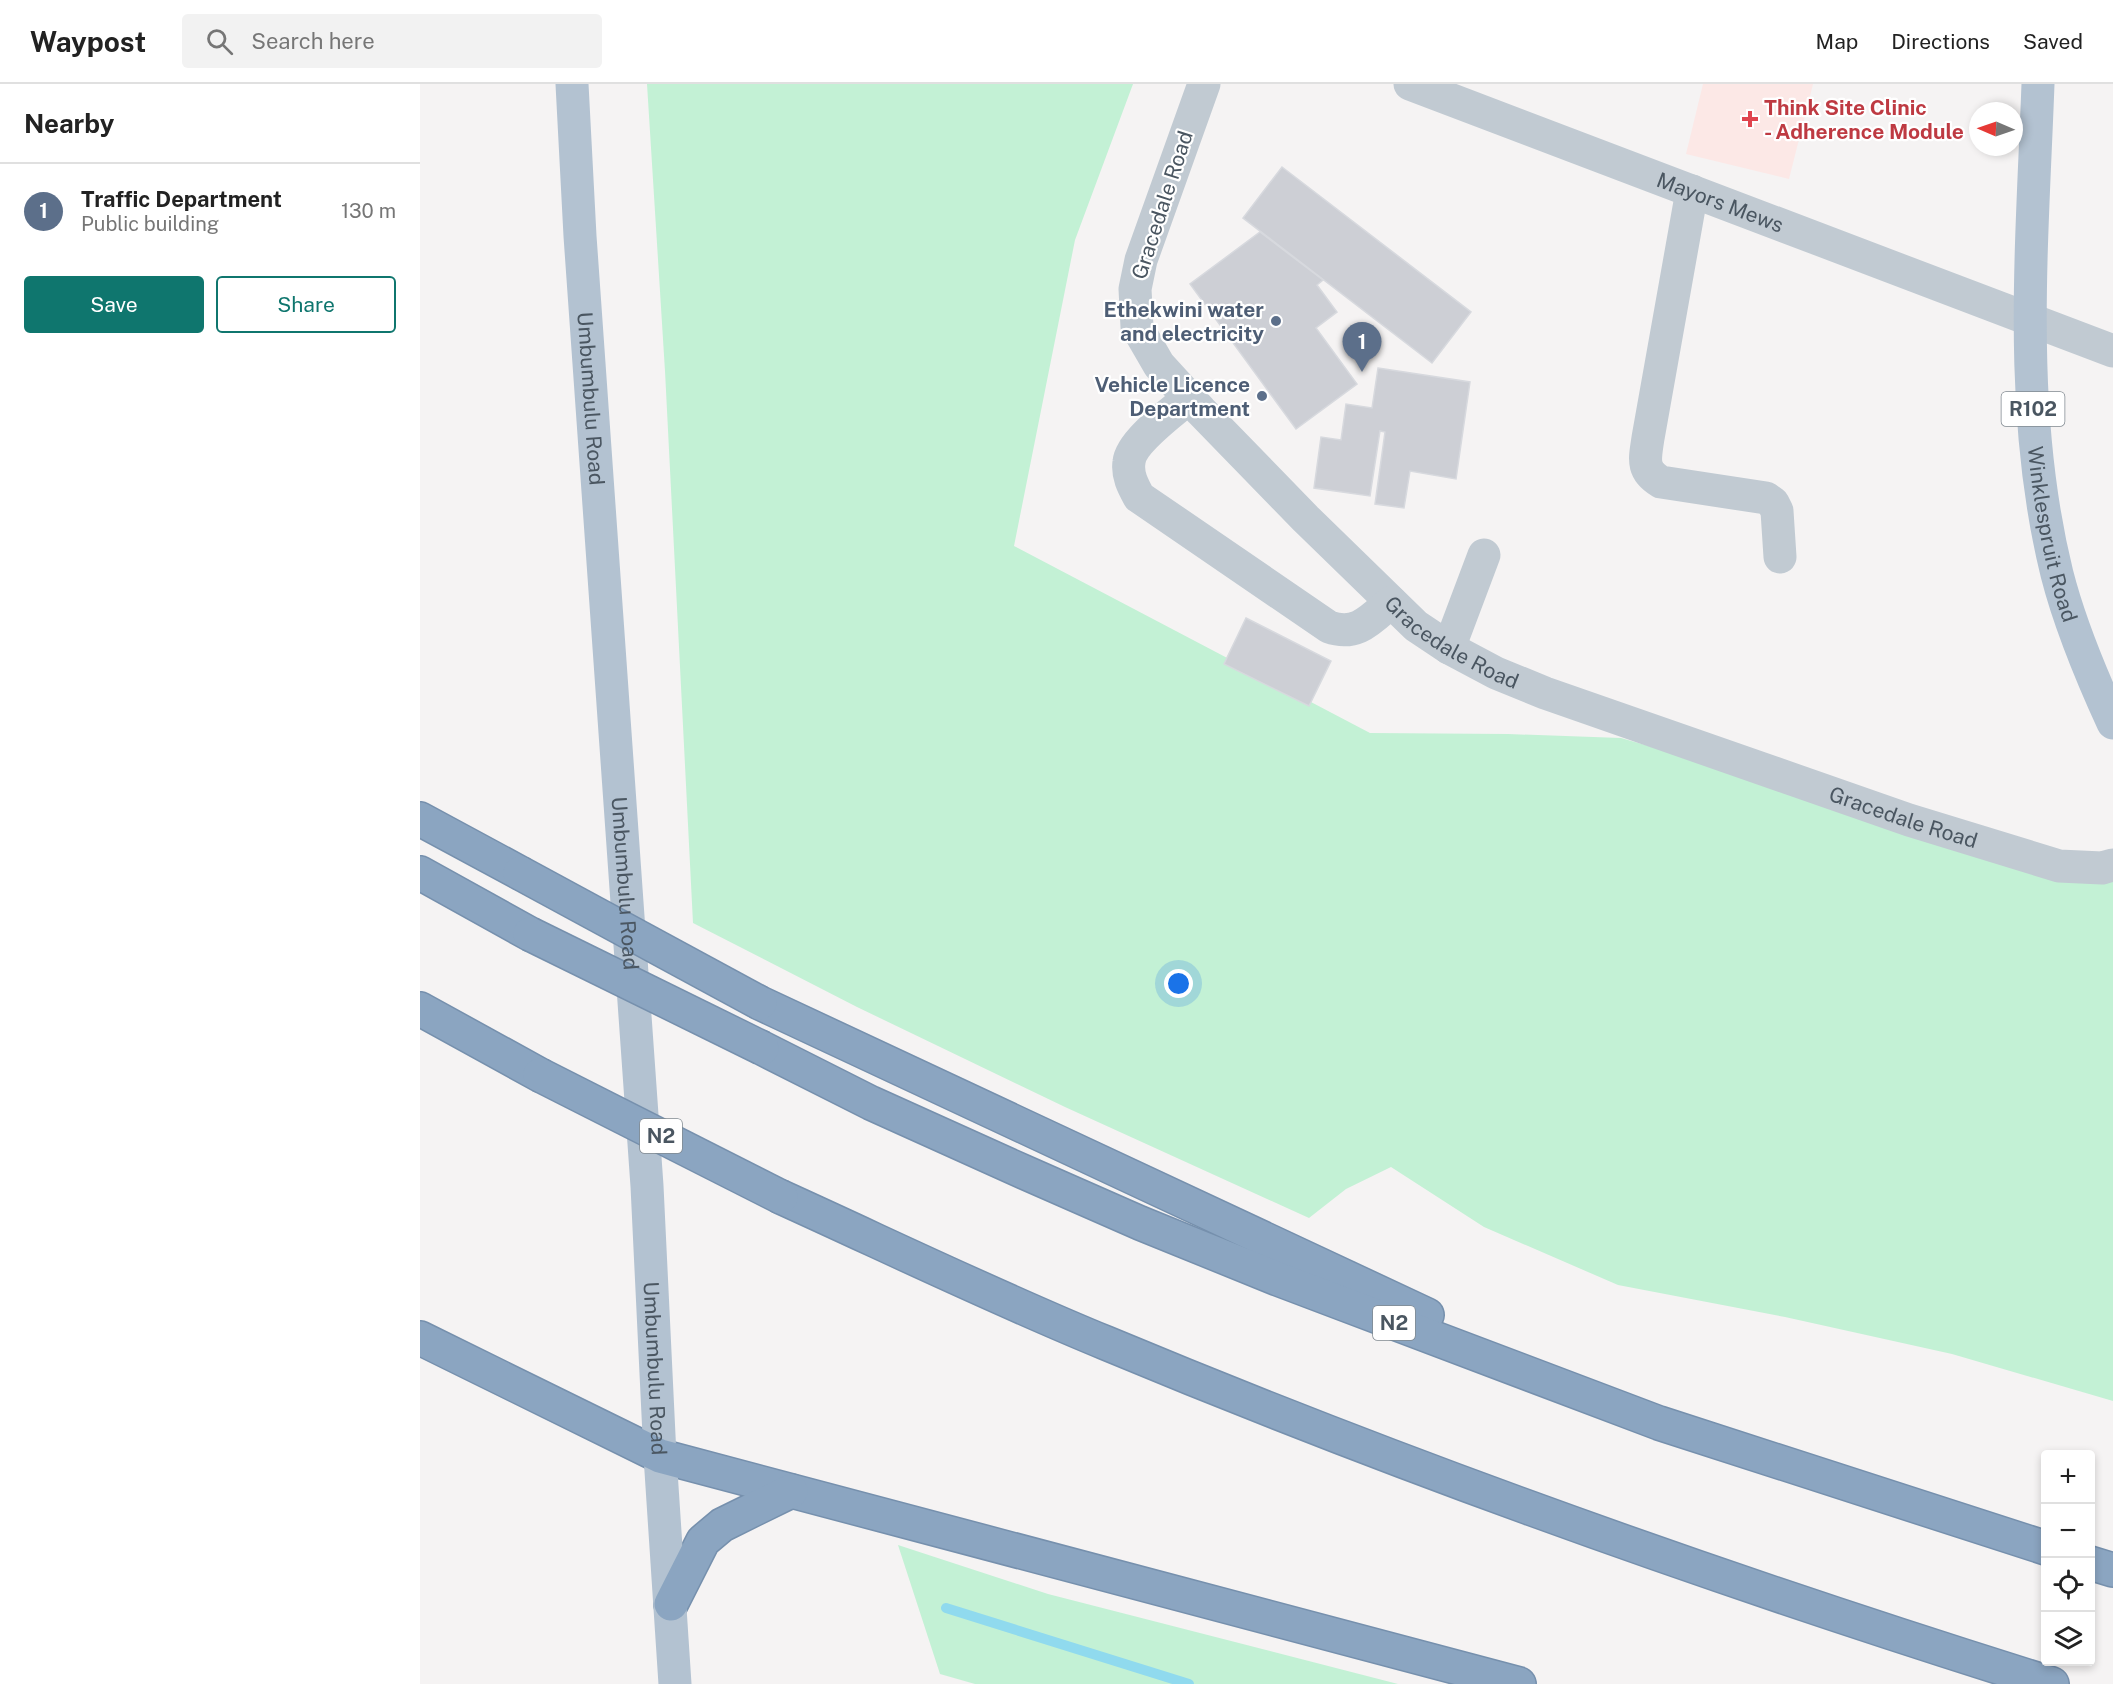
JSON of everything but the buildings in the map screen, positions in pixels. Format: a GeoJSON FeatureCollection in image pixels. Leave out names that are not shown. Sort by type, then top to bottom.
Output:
{"type":"FeatureCollection","features":[{"type":"Feature","properties":{"kind":"highway"},"geometry":{"type":"LineString","coordinates":[[420,819],[760,1003],[1659,1423]]}},
{"type":"Feature","properties":{"kind":"highway","name":"N2"},"geometry":{"type":"LineString","coordinates":[[420,873],[530,934],[871,1103],[1140,1223],[1278,1280],[1659,1423],[2041,1546]]}},
{"type":"Feature","properties":{"kind":"highway","name":"N2"},"geometry":{"type":"LineString","coordinates":[[420,1009],[540,1075],[781,1197],[1103,1342],[1293,1419],[1548,1515],[1880,1630],[2052,1684]]}},
{"type":"Feature","properties":{"kind":"highway"},"geometry":{"type":"LineString","coordinates":[[420,1338],[660,1456],[1519,1684]]}},
{"type":"Feature","properties":{"kind":"highway"},"geometry":{"type":"LineString","coordinates":[[671,1604],[703,1541],[722,1525],[790,1491]]}},
{"type":"Feature","properties":{"kind":"highway"},"geometry":{"type":"LineString","coordinates":[[2095,1564],[2113,1570]]}},
{"type":"Feature","properties":{"kind":"main road","name":"Umbumbulu Road"},"geometry":{"type":"LineString","coordinates":[[572,84],[581,248],[647,1185],[660,1456],[675,1684]]}},
{"type":"Feature","properties":{"kind":"main road","name":"Winklespruit Road"},"geometry":{"type":"LineString","coordinates":[[2038,84],[2029,320],[2031,397],[2042,494],[2057,574],[2089,670],[2113,723]]}},
{"type":"Feature","properties":{"kind":"street","name":"Gracedale Road"},"geometry":{"type":"LineString","coordinates":[[1204,84],[1141,260],[1135,289],[1137,327],[1158,365],[1306,519],[1416,626],[1449,648],[1496,673],[1545,693],[1909,820],[2059,866],[2102,868],[2113,865]]}},
{"type":"Feature","properties":{"kind":"street","name":"Mayors Mews"},"geometry":{"type":"LineString","coordinates":[[1410,84],[2113,351]]}},
{"type":"Feature","properties":{"kind":"street"},"geometry":{"type":"LineString","coordinates":[[1692,191],[1647,447],[1646,468],[1651,476],[1661,482],[1766,498],[1773,503],[1777,511],[1780,557]]}},
{"type":"Feature","properties":{"kind":"street"},"geometry":{"type":"LineString","coordinates":[[1190,397],[1134,447],[1128,461],[1130,479],[1139,497],[1329,627],[1341,632],[1368,622],[1391,602]]}},
{"type":"Feature","properties":{"kind":"street"},"geometry":{"type":"LineString","coordinates":[[1449,648],[1484,555]]}},
{"type":"Feature","properties":{"kind":"shaded area","name":"Think Site Clinic - Adherence Module"},"geometry":{"type":"Polygon","coordinates":[[[1703,84],[1813,84],[1789,179],[1686,154],[1703,84]]]}},
{"type":"Feature","properties":{"kind":"green space"},"geometry":{"type":"Polygon","coordinates":[[[647,84],[1133,84],[1075,240],[1014,546],[1370,733],[1621,738],[2113,880],[2113,1401],[1952,1354],[1785,1317],[1618,1285],[1484,1227],[1391,1167],[1346,1189],[1309,1218],[1065,1107],[857,1007],[693,923],[665,371],[647,84]]]}},
{"type":"Feature","properties":{"kind":"green space"},"geometry":{"type":"Polygon","coordinates":[[[898,1545],[1048,1594],[1398,1684],[975,1684],[940,1674],[898,1545]]]}},
{"type":"Feature","properties":{"kind":"waterway"},"geometry":{"type":"LineString","coordinates":[[946,1608],[1189,1684]]}},
{"type":"Feature","properties":{"kind":"place","name":"Think Site Clinic - Adherence Module"},"geometry":{"type":"Point","coordinates":[1750,119]}},
{"type":"Feature","properties":{"kind":"place","name":"Ethekwini water and electricity"},"geometry":{"type":"Point","coordinates":[1276,321]}},
{"type":"Feature","properties":{"kind":"place","name":"Traffic Department"},"geometry":{"type":"Point","coordinates":[1362,372]}},
{"type":"Feature","properties":{"kind":"place","name":"Vehicle Licence Department"},"geometry":{"type":"Point","coordinates":[1262,396]}}]}
